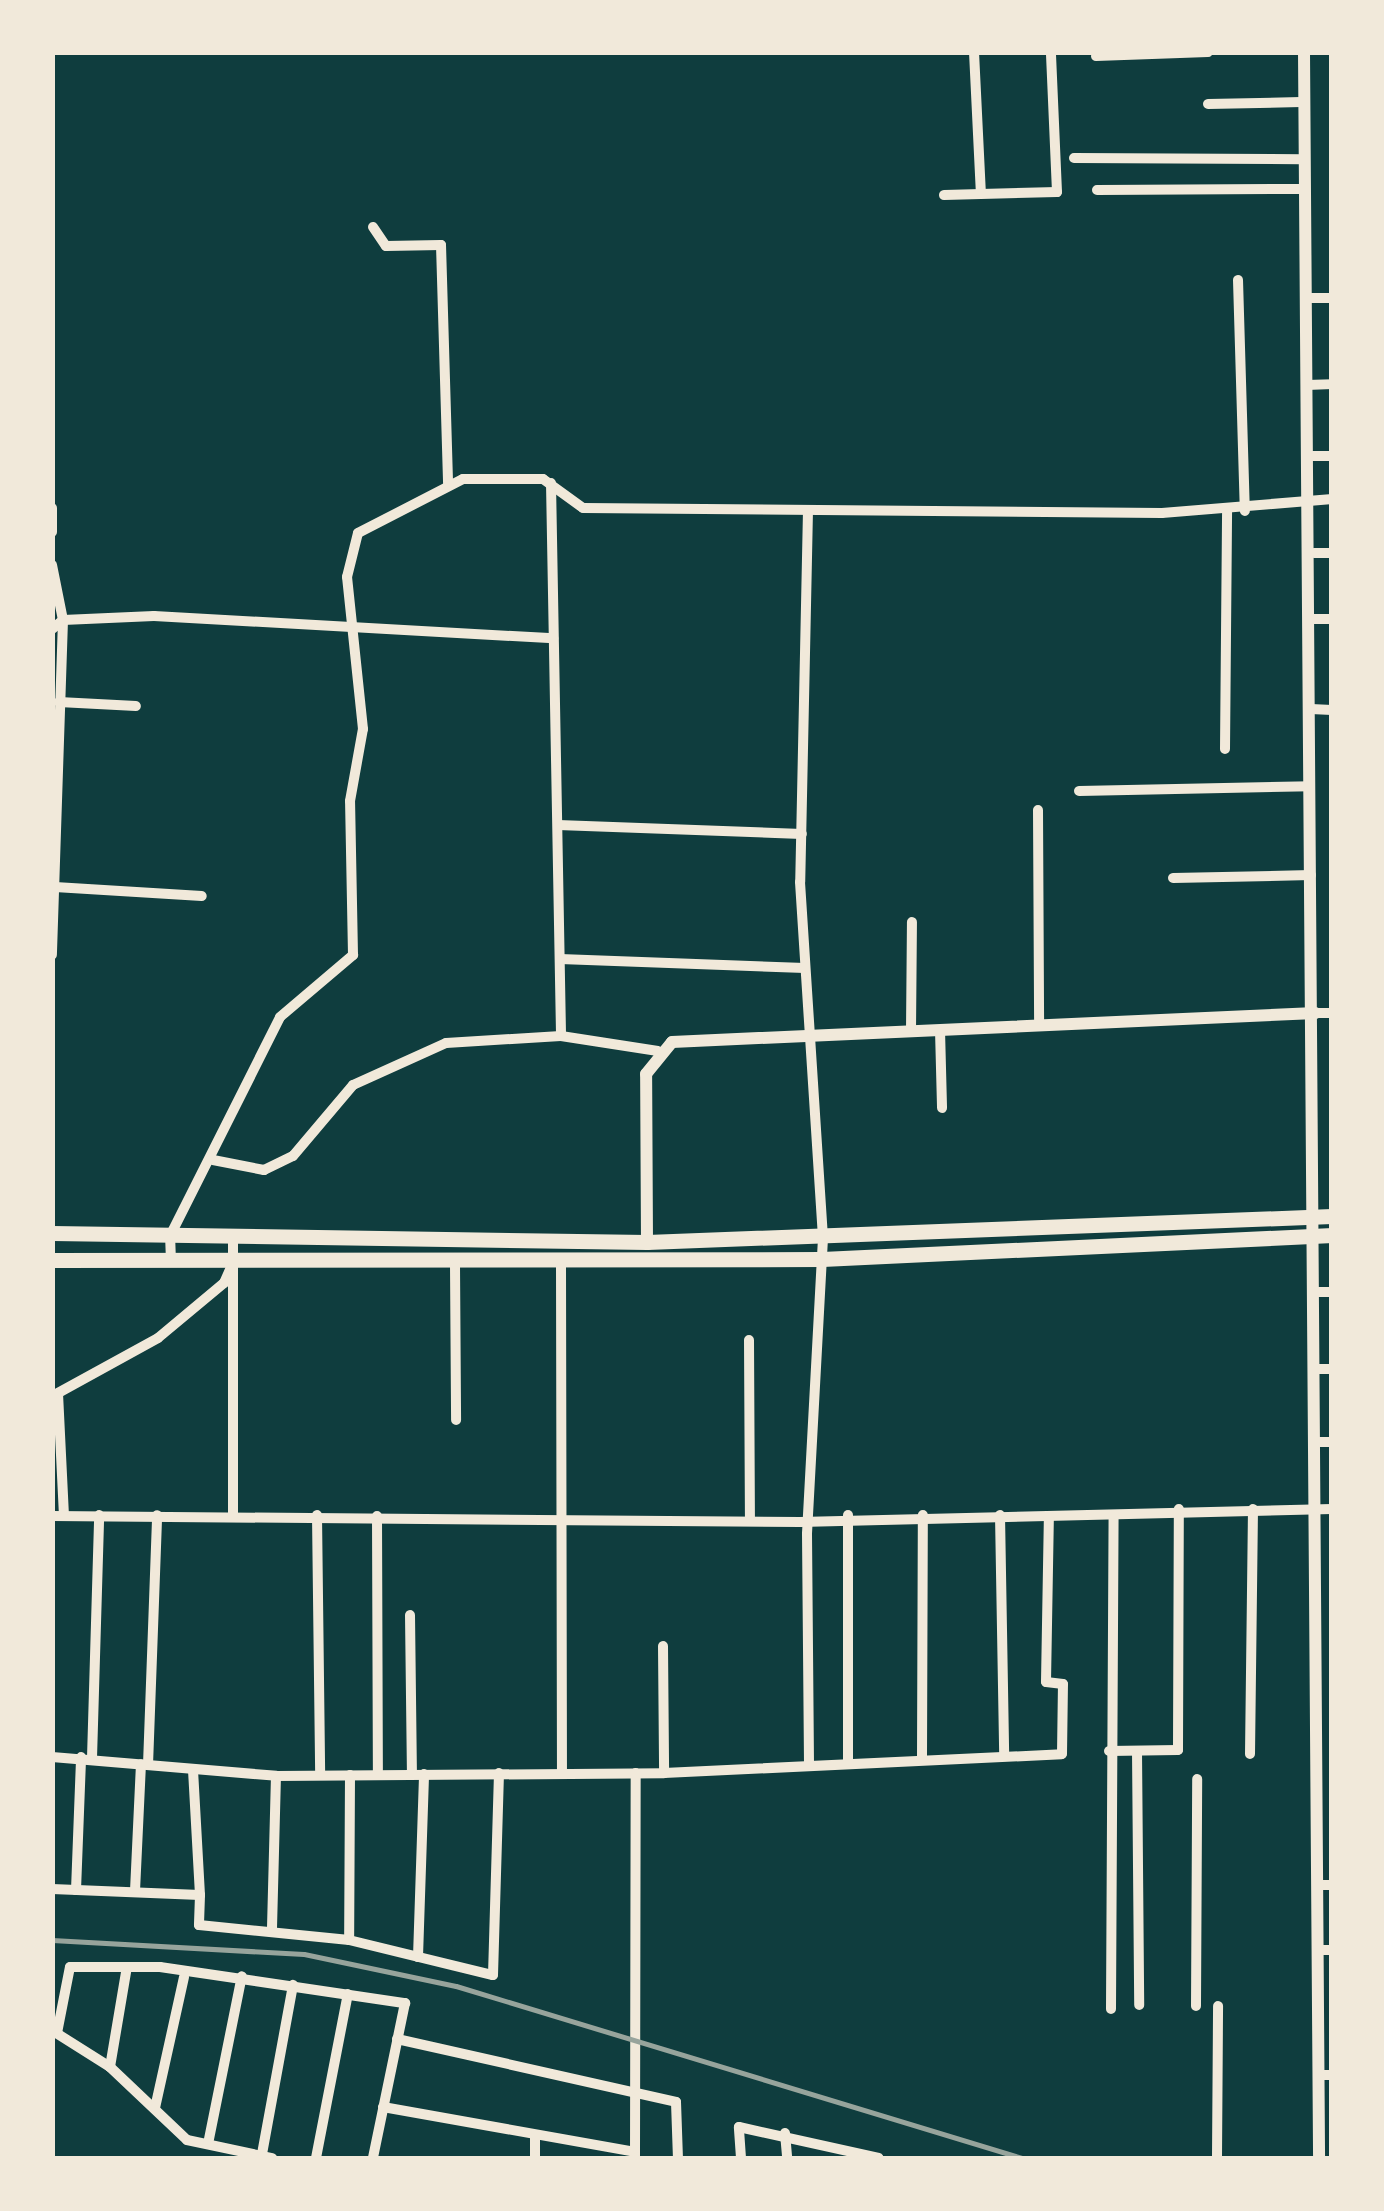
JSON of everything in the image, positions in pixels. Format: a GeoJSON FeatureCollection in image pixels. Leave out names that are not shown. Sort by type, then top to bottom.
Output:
{"type":"FeatureCollection","features":[{"type":"Feature","properties":{"kind":"main road"},"geometry":{"type":"LineString","coordinates":[[52,1232],[647,1242],[1323,1216]]}},
{"type":"Feature","properties":{"kind":"main road"},"geometry":{"type":"LineString","coordinates":[[52,1260],[456,1265],[822,1259],[1332,1235]]}},
{"type":"Feature","properties":{"kind":"street"},"geometry":{"type":"LineString","coordinates":[[974,52],[981,193]]}},
{"type":"Feature","properties":{"kind":"street"},"geometry":{"type":"LineString","coordinates":[[944,194],[1057,192],[1051,52]]}},
{"type":"Feature","properties":{"kind":"street"},"geometry":{"type":"LineString","coordinates":[[1096,56],[1208,52]]}},
{"type":"Feature","properties":{"kind":"street"},"geometry":{"type":"LineString","coordinates":[[1304,52],[1302,159],[1314,553],[1311,875],[1323,1216],[1314,1235],[1324,1369],[1325,1509],[1326,2075],[1325,2141],[1319,2158]]}},
{"type":"Feature","properties":{"kind":"street"},"geometry":{"type":"LineString","coordinates":[[1208,104],[1301,102]]}},
{"type":"Feature","properties":{"kind":"street"},"geometry":{"type":"LineString","coordinates":[[1074,158],[1302,159]]}},
{"type":"Feature","properties":{"kind":"street"},"geometry":{"type":"LineString","coordinates":[[1098,190],[1303,189]]}},
{"type":"Feature","properties":{"kind":"street"},"geometry":{"type":"LineString","coordinates":[[373,227],[386,246],[441,245],[448,484]]}},
{"type":"Feature","properties":{"kind":"street"},"geometry":{"type":"LineString","coordinates":[[1238,280],[1246,511]]}},
{"type":"Feature","properties":{"kind":"street"},"geometry":{"type":"LineString","coordinates":[[1306,298],[1332,298]]}},
{"type":"Feature","properties":{"kind":"street"},"geometry":{"type":"LineString","coordinates":[[1307,385],[1332,384]]}},
{"type":"Feature","properties":{"kind":"street"},"geometry":{"type":"LineString","coordinates":[[1310,456],[1332,456]]}},
{"type":"Feature","properties":{"kind":"street"},"geometry":{"type":"LineString","coordinates":[[551,483],[560,1036]]}},
{"type":"Feature","properties":{"kind":"street"},"geometry":{"type":"LineString","coordinates":[[171,1262],[170,1236],[214,1160],[280,1018],[353,955],[350,801],[363,729],[347,578],[358,533],[388,525],[448,484],[551,483],[584,508],[1246,511],[1332,499]]}},
{"type":"Feature","properties":{"kind":"street"},"geometry":{"type":"LineString","coordinates":[[52,508],[52,532]]}},
{"type":"Feature","properties":{"kind":"street"},"geometry":{"type":"LineString","coordinates":[[808,510],[802,834],[805,968],[816,1034],[823,1238],[810,1518],[809,1762]]}},
{"type":"Feature","properties":{"kind":"street"},"geometry":{"type":"LineString","coordinates":[[1225,749],[1227,511]]}},
{"type":"Feature","properties":{"kind":"street"},"geometry":{"type":"LineString","coordinates":[[1314,553],[1332,554]]}},
{"type":"Feature","properties":{"kind":"street"},"geometry":{"type":"LineString","coordinates":[[52,566],[63,620],[55,721],[56,887],[52,955]]}},
{"type":"Feature","properties":{"kind":"street"},"geometry":{"type":"LineString","coordinates":[[52,629],[63,620],[154,616],[355,633],[553,638]]}},
{"type":"Feature","properties":{"kind":"street"},"geometry":{"type":"LineString","coordinates":[[1313,619],[1332,620]]}},
{"type":"Feature","properties":{"kind":"street"},"geometry":{"type":"LineString","coordinates":[[59,702],[136,706]]}},
{"type":"Feature","properties":{"kind":"street"},"geometry":{"type":"LineString","coordinates":[[1311,709],[1332,710]]}},
{"type":"Feature","properties":{"kind":"street"},"geometry":{"type":"LineString","coordinates":[[1079,791],[1310,786]]}},
{"type":"Feature","properties":{"kind":"street"},"geometry":{"type":"LineString","coordinates":[[1038,810],[1039,1026]]}},
{"type":"Feature","properties":{"kind":"street"},"geometry":{"type":"LineString","coordinates":[[558,825],[802,834]]}},
{"type":"Feature","properties":{"kind":"street"},"geometry":{"type":"LineString","coordinates":[[1173,878],[1311,875]]}},
{"type":"Feature","properties":{"kind":"street"},"geometry":{"type":"LineString","coordinates":[[56,887],[202,896]]}},
{"type":"Feature","properties":{"kind":"street"},"geometry":{"type":"LineString","coordinates":[[910,1032],[912,922]]}},
{"type":"Feature","properties":{"kind":"street"},"geometry":{"type":"LineString","coordinates":[[560,959],[805,968]]}},
{"type":"Feature","properties":{"kind":"street"},"geometry":{"type":"LineString","coordinates":[[214,1160],[264,1170],[293,1156],[353,1084],[421,1050],[560,1036],[658,1050],[816,1034],[1332,1013]]}},
{"type":"Feature","properties":{"kind":"street"},"geometry":{"type":"LineString","coordinates":[[940,1030],[942,1108]]}},
{"type":"Feature","properties":{"kind":"street"},"geometry":{"type":"LineString","coordinates":[[647,1242],[646,1074],[658,1050]]}},
{"type":"Feature","properties":{"kind":"street"},"geometry":{"type":"LineString","coordinates":[[233,1238],[233,1514]]}},
{"type":"Feature","properties":{"kind":"street"},"geometry":{"type":"LineString","coordinates":[[233,1262],[224,1283],[158,1338],[55,1389],[58,1516],[233,1514],[750,1520],[848,1514],[1050,1516],[1180,1509],[1325,1509]]}},
{"type":"Feature","properties":{"kind":"street"},"geometry":{"type":"LineString","coordinates":[[562,1264],[562,1773]]}},
{"type":"Feature","properties":{"kind":"street"},"geometry":{"type":"LineString","coordinates":[[456,1265],[456,1420]]}},
{"type":"Feature","properties":{"kind":"street"},"geometry":{"type":"LineString","coordinates":[[1316,1292],[1332,1292]]}},
{"type":"Feature","properties":{"kind":"street"},"geometry":{"type":"LineString","coordinates":[[749,1340],[750,1520]]}},
{"type":"Feature","properties":{"kind":"street"},"geometry":{"type":"LineString","coordinates":[[1110,1751],[1178,1750],[1180,1509]]}},
{"type":"Feature","properties":{"kind":"street"},"geometry":{"type":"LineString","coordinates":[[1250,1754],[1253,1509]]}},
{"type":"Feature","properties":{"kind":"street"},"geometry":{"type":"LineString","coordinates":[[848,1514],[848,1762]]}},
{"type":"Feature","properties":{"kind":"street"},"geometry":{"type":"LineString","coordinates":[[922,1758],[923,1514]]}},
{"type":"Feature","properties":{"kind":"street"},"geometry":{"type":"LineString","coordinates":[[1110,2009],[1114,1514]]}},
{"type":"Feature","properties":{"kind":"street"},"geometry":{"type":"LineString","coordinates":[[76,1890],[99,1515]]}},
{"type":"Feature","properties":{"kind":"street"},"geometry":{"type":"LineString","coordinates":[[135,1891],[157,1515]]}},
{"type":"Feature","properties":{"kind":"street"},"geometry":{"type":"LineString","coordinates":[[318,1515],[320,1775]]}},
{"type":"Feature","properties":{"kind":"street"},"geometry":{"type":"LineString","coordinates":[[1000,1515],[1004,1754]]}},
{"type":"Feature","properties":{"kind":"street"},"geometry":{"type":"LineString","coordinates":[[377,1516],[378,1774]]}},
{"type":"Feature","properties":{"kind":"street"},"geometry":{"type":"LineString","coordinates":[[52,1756],[276,1776],[664,1773],[809,1762],[1062,1754],[1063,1684],[1046,1682],[1050,1516]]}},
{"type":"Feature","properties":{"kind":"street"},"geometry":{"type":"LineString","coordinates":[[410,1615],[418,1774],[418,1957]]}},
{"type":"Feature","properties":{"kind":"street"},"geometry":{"type":"LineString","coordinates":[[663,1646],[664,1773]]}},
{"type":"Feature","properties":{"kind":"street"},"geometry":{"type":"LineString","coordinates":[[1136,1751],[1139,2005]]}},
{"type":"Feature","properties":{"kind":"street"},"geometry":{"type":"LineString","coordinates":[[193,1769],[199,1924],[272,1928],[348,1940],[493,1975],[499,1772]]}},
{"type":"Feature","properties":{"kind":"street"},"geometry":{"type":"LineString","coordinates":[[384,2108],[635,2155],[636,1773]]}},
{"type":"Feature","properties":{"kind":"street"},"geometry":{"type":"LineString","coordinates":[[348,1940],[350,1775]]}},
{"type":"Feature","properties":{"kind":"street"},"geometry":{"type":"LineString","coordinates":[[272,1928],[276,1776]]}},
{"type":"Feature","properties":{"kind":"street"},"geometry":{"type":"LineString","coordinates":[[1196,2006],[1198,1779]]}},
{"type":"Feature","properties":{"kind":"street"},"geometry":{"type":"LineString","coordinates":[[52,1888],[200,1896]]}},
{"type":"Feature","properties":{"kind":"street"},"geometry":{"type":"LineString","coordinates":[[293,1985],[267,2156],[188,2140],[110,2067],[55,2032],[70,1967],[127,1967],[184,1977],[242,1976],[405,2003],[373,2158]]}},
{"type":"Feature","properties":{"kind":"street"},"geometry":{"type":"LineString","coordinates":[[110,2067],[127,1967]]}},
{"type":"Feature","properties":{"kind":"street"},"geometry":{"type":"LineString","coordinates":[[208,2144],[242,1976]]}},
{"type":"Feature","properties":{"kind":"street"},"geometry":{"type":"LineString","coordinates":[[155,2108],[184,1977]]}},
{"type":"Feature","properties":{"kind":"street"},"geometry":{"type":"LineString","coordinates":[[316,2158],[348,1994]]}},
{"type":"Feature","properties":{"kind":"street"},"geometry":{"type":"LineString","coordinates":[[1217,2158],[1218,2006]]}},
{"type":"Feature","properties":{"kind":"street"},"geometry":{"type":"LineString","coordinates":[[397,2039],[636,2087],[676,2102],[678,2158]]}},
{"type":"Feature","properties":{"kind":"street"},"geometry":{"type":"LineString","coordinates":[[741,2158],[740,2127],[785,2133],[879,2158]]}},
{"type":"Feature","properties":{"kind":"street"},"geometry":{"type":"LineString","coordinates":[[785,2133],[786,2158]]}},
{"type":"Feature","properties":{"kind":"street"},"geometry":{"type":"LineString","coordinates":[[535,2158],[536,2136]]}},
{"type":"Feature","properties":{"kind":"railway"},"geometry":{"type":"LineString","coordinates":[[52,1940],[304,1954],[456,1986],[1022,2158]]}}]}
